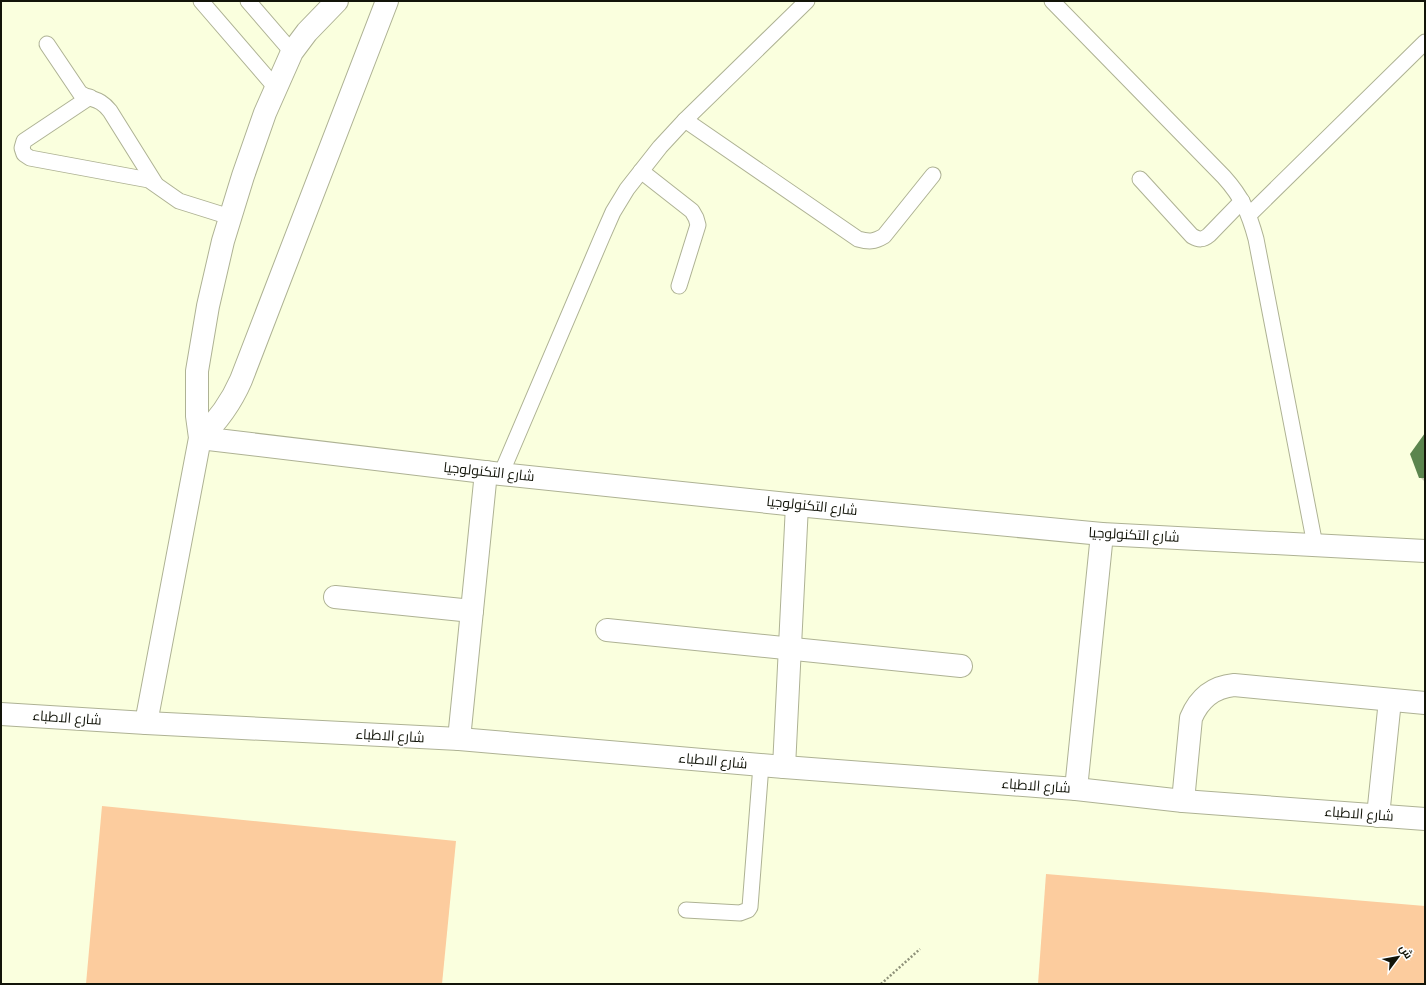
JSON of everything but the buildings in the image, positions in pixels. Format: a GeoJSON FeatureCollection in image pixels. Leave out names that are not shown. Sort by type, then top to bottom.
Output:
{"type":"FeatureCollection","features":[{"type":"Feature","properties":{"kind":"street"},"geometry":{"type":"LineString","coordinates":[[146,723],[200,438],[197,416],[197,371],[208,306],[223,241],[245,169],[276,88],[292,52],[307,32],[337,1]]}},
{"type":"Feature","properties":{"kind":"street"},"geometry":{"type":"LineString","coordinates":[[200,438],[213,426],[224,412],[234,396],[241,380],[387,1]]}},
{"type":"Feature","properties":{"kind":"street","name":"شارع التكنولوجيا"},"geometry":{"type":"LineString","coordinates":[[200,438],[493,473],[797,505],[1102,534],[1425,551]]}},
{"type":"Feature","properties":{"kind":"street"},"geometry":{"type":"LineString","coordinates":[[459,739],[472,610],[493,473]]}},
{"type":"Feature","properties":{"kind":"street"},"geometry":{"type":"LineString","coordinates":[[784,767],[797,505]]}},
{"type":"Feature","properties":{"kind":"street"},"geometry":{"type":"LineString","coordinates":[[1076,789],[1102,534]]}},
{"type":"Feature","properties":{"kind":"street"},"geometry":{"type":"LineString","coordinates":[[336,597],[472,610]]}},
{"type":"Feature","properties":{"kind":"street"},"geometry":{"type":"LineString","coordinates":[[607,630],[961,666]]}},
{"type":"Feature","properties":{"kind":"street"},"geometry":{"type":"LineString","coordinates":[[1183,801],[1190,718],[1194,709],[1206,695],[1224,686],[1425,704]]}},
{"type":"Feature","properties":{"kind":"street"},"geometry":{"type":"LineString","coordinates":[[1378,816],[1390,700]]}},
{"type":"Feature","properties":{"kind":"street","name":"شارع الاطباء"},"geometry":{"type":"LineString","coordinates":[[1,714],[459,739],[784,767],[1076,789],[1183,801],[1425,819]]}},
{"type":"Feature","properties":{"kind":"lane"},"geometry":{"type":"LineString","coordinates":[[201,1],[276,88]]}},
{"type":"Feature","properties":{"kind":"lane"},"geometry":{"type":"LineString","coordinates":[[248,1],[292,52]]}},
{"type":"Feature","properties":{"kind":"lane"},"geometry":{"type":"LineString","coordinates":[[493,473],[620,201],[640,171],[685,120],[807,1]]}},
{"type":"Feature","properties":{"kind":"lane"},"geometry":{"type":"LineString","coordinates":[[1052,1],[1224,177],[1234,188],[1242,201],[1249,216],[1256,238],[1315,545]]}},
{"type":"Feature","properties":{"kind":"lane"},"geometry":{"type":"LineString","coordinates":[[1249,216],[1425,42]]}},
{"type":"Feature","properties":{"kind":"lane"},"geometry":{"type":"LineString","coordinates":[[47,44],[76,89],[84,96],[98,100],[105,104],[156,183]]}},
{"type":"Feature","properties":{"kind":"lane"},"geometry":{"type":"LineString","coordinates":[[90,97],[24,141],[22,148],[24,154],[30,158],[143,178],[156,183],[179,201],[230,216]]}},
{"type":"Feature","properties":{"kind":"lane"},"geometry":{"type":"LineString","coordinates":[[685,120],[858,239],[867,242],[876,241],[884,236],[933,175]]}},
{"type":"Feature","properties":{"kind":"lane"},"geometry":{"type":"LineString","coordinates":[[640,171],[692,211],[696,218],[698,225],[679,286]]}},
{"type":"Feature","properties":{"kind":"lane"},"geometry":{"type":"LineString","coordinates":[[1140,180],[1192,236],[1198,239],[1204,239],[1209,235],[1242,201]]}},
{"type":"Feature","properties":{"kind":"lane"},"geometry":{"type":"LineString","coordinates":[[686,910],[740,913],[748,910],[750,907],[761,765]]}},
{"type":"Feature","properties":{"kind":"path"},"geometry":{"type":"LineString","coordinates":[[881,984],[920,949]]}},
{"type":"Feature","properties":{"kind":"shaded area"},"geometry":{"type":"Polygon","coordinates":[[[102,806],[456,841],[442,984],[86,984],[102,806]]]}},
{"type":"Feature","properties":{"kind":"shaded area"},"geometry":{"type":"Polygon","coordinates":[[[1046,874],[1425,906],[1425,984],[1038,984],[1046,874]]]}}]}
